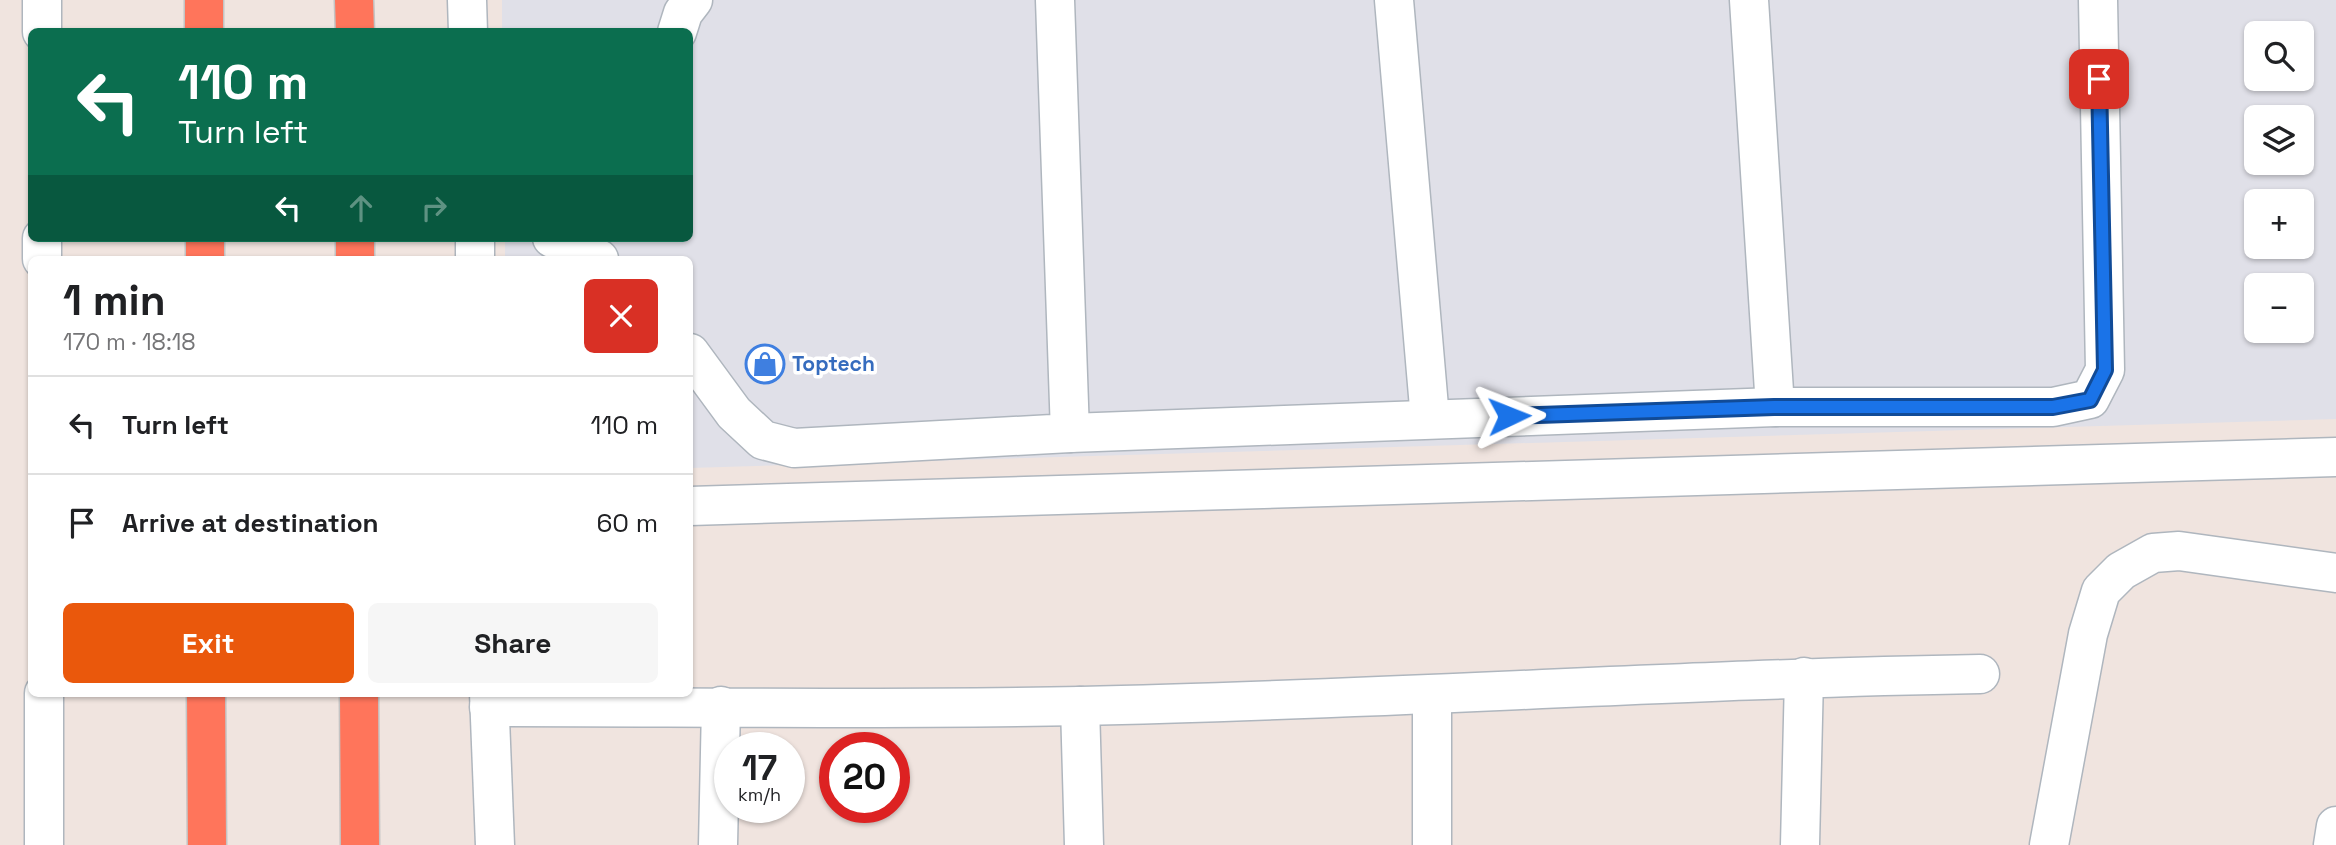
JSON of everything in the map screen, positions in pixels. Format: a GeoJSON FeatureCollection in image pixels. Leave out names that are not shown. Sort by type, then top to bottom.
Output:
{"type":"FeatureCollection","features":[{"type":"Feature","properties":{"kind":"highway"},"geometry":{"type":"LineString","coordinates":[[204,0],[204,28]]}},
{"type":"Feature","properties":{"kind":"highway"},"geometry":{"type":"LineString","coordinates":[[355,0],[355,28]]}},
{"type":"Feature","properties":{"kind":"highway"},"geometry":{"type":"LineString","coordinates":[[206,697],[207,845]]}},
{"type":"Feature","properties":{"kind":"highway"},"geometry":{"type":"LineString","coordinates":[[359,697],[360,845]]}},
{"type":"Feature","properties":{"kind":"street"},"geometry":{"type":"LineString","coordinates":[[42,0],[42,28]]}},
{"type":"Feature","properties":{"kind":"street"},"geometry":{"type":"LineString","coordinates":[[467,0],[468,28]]}},
{"type":"Feature","properties":{"kind":"street"},"geometry":{"type":"LineString","coordinates":[[678,28],[683,13],[693,0]]}},
{"type":"Feature","properties":{"kind":"street"},"geometry":{"type":"LineString","coordinates":[[1055,0],[1070,433]]}},
{"type":"Feature","properties":{"kind":"street"},"geometry":{"type":"LineString","coordinates":[[1394,0],[1430,419]]}},
{"type":"Feature","properties":{"kind":"street"},"geometry":{"type":"LineString","coordinates":[[1749,0],[1774,407]]}},
{"type":"Feature","properties":{"kind":"street"},"geometry":{"type":"LineString","coordinates":[[693,356],[734,413],[753,431],[763,440],[794,448],[1070,433],[1774,407],[2053,407],[2090,400],[2105,370],[2098,0]]}},
{"type":"Feature","properties":{"kind":"street"},"geometry":{"type":"LineString","coordinates":[[561,242],[592,256]]}},
{"type":"Feature","properties":{"kind":"street"},"geometry":{"type":"LineString","coordinates":[[693,506],[2336,457]]}},
{"type":"Feature","properties":{"kind":"street"},"geometry":{"type":"LineString","coordinates":[[2049,845],[2088,634],[2101,592],[2121,571],[2153,553],[2179,551],[2336,573]]}},
{"type":"Feature","properties":{"kind":"street"},"geometry":{"type":"LineString","coordinates":[[495,845],[489,700],[721,706],[1080,706],[1432,695],[1804,677],[1980,674]]}},
{"type":"Feature","properties":{"kind":"street"},"geometry":{"type":"LineString","coordinates":[[1800,845],[1804,677]]}},
{"type":"Feature","properties":{"kind":"street"},"geometry":{"type":"LineString","coordinates":[[1432,695],[1432,845]]}},
{"type":"Feature","properties":{"kind":"street"},"geometry":{"type":"LineString","coordinates":[[44,697],[44,845]]}},
{"type":"Feature","properties":{"kind":"street"},"geometry":{"type":"LineString","coordinates":[[718,845],[721,706]]}},
{"type":"Feature","properties":{"kind":"street"},"geometry":{"type":"LineString","coordinates":[[1080,706],[1084,845]]}},
{"type":"Feature","properties":{"kind":"street"},"geometry":{"type":"LineString","coordinates":[[2333,845],[2336,826]]}},
{"type":"Feature","properties":{"kind":"shaded area"},"geometry":{"type":"Polygon","coordinates":[[[502,0],[2336,0],[2336,419],[693,468],[693,256],[505,256],[505,242],[693,242],[693,28],[502,28],[502,0]]]}},
{"type":"Feature","properties":{"kind":"place","name":"Toptech"},"geometry":{"type":"Point","coordinates":[765,364]}},
{"type":"Feature","properties":{"kind":"route"},"geometry":{"type":"LineString","coordinates":[[1509,416],[1774,407],[2053,407],[2090,400],[2105,370],[2099,79]]}}]}
